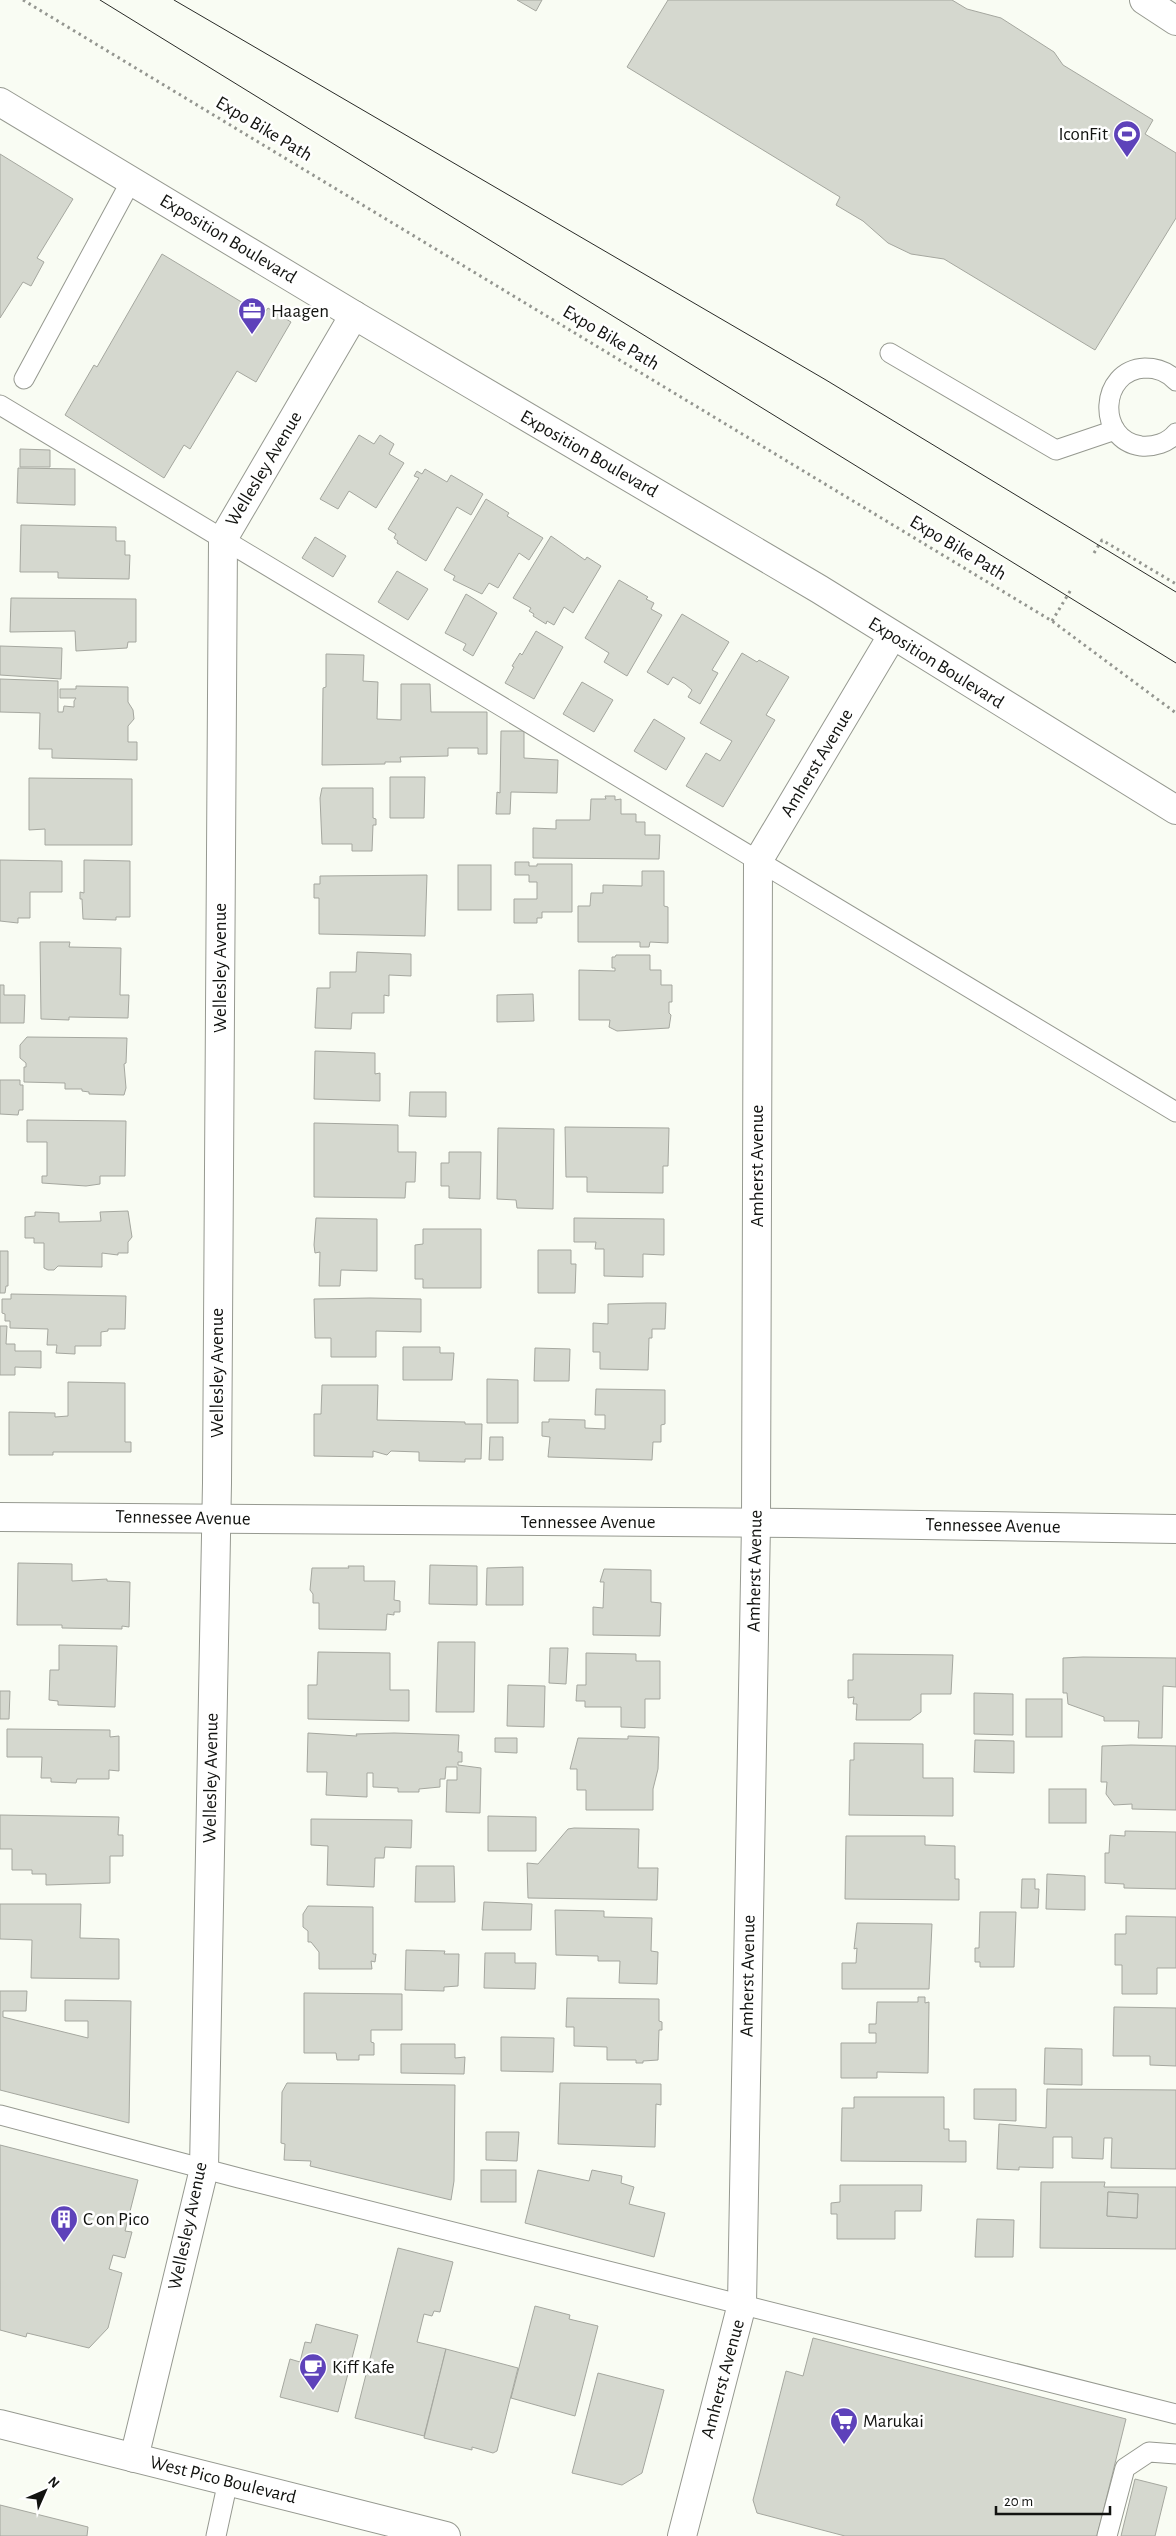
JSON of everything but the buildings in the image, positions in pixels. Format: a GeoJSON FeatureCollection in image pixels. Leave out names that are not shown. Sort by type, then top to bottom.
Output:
{"type":"FeatureCollection","features":[{"type":"Feature","properties":{"kind":"street"},"geometry":{"type":"LineString","coordinates":[[1144,0],[1176,21]]}},
{"type":"Feature","properties":{"kind":"street","name":"Exposition Boulevard"},"geometry":{"type":"LineString","coordinates":[[0,102],[354,315],[820,589],[892,636],[1176,810]]}},
{"type":"Feature","properties":{"kind":"street","name":"Wellesley Avenue"},"geometry":{"type":"LineString","coordinates":[[134,2458],[204,2169],[216,1519],[223,539],[354,315]]}},
{"type":"Feature","properties":{"kind":"street","name":"Amherst Avenue"},"geometry":{"type":"LineString","coordinates":[[682,2536],[742,2304],[756,1523],[758,861],[892,636]]}},
{"type":"Feature","properties":{"kind":"street","name":"Tennessee Avenue"},"geometry":{"type":"LineString","coordinates":[[0,1517],[756,1523],[1176,1529]]}},
{"type":"Feature","properties":{"kind":"street","name":"West Pico Boulevard"},"geometry":{"type":"LineString","coordinates":[[0,2424],[446,2536]]}},
{"type":"Feature","properties":{"kind":"lane"},"geometry":{"type":"LineString","coordinates":[[24,379],[131,181]]}},
{"type":"Feature","properties":{"kind":"lane"},"geometry":{"type":"LineString","coordinates":[[890,353],[1056,450],[1115,430]]}},
{"type":"Feature","properties":{"kind":"lane"},"geometry":{"type":"LineString","coordinates":[[1175,435],[1163,443],[1150,447],[1124,440],[1115,430],[1109,417],[1108,404],[1111,391],[1118,380],[1128,372],[1152,368],[1164,372],[1176,381]]}},
{"type":"Feature","properties":{"kind":"lane"},"geometry":{"type":"LineString","coordinates":[[0,404],[1176,1112]]}},
{"type":"Feature","properties":{"kind":"lane"},"geometry":{"type":"LineString","coordinates":[[0,2115],[204,2169],[742,2304],[1087,2400],[1176,2414]]}},
{"type":"Feature","properties":{"kind":"lane"},"geometry":{"type":"LineString","coordinates":[[1107,2536],[1125,2468],[1149,2452],[1176,2454]]}},
{"type":"Feature","properties":{"kind":"lane"},"geometry":{"type":"LineString","coordinates":[[216,2536],[228,2481]]}},
{"type":"Feature","properties":{"kind":"path","name":"Expo Bike Path"},"geometry":{"type":"LineString","coordinates":[[23,0],[1052,621],[1176,713]]}},
{"type":"Feature","properties":{"kind":"path"},"geometry":{"type":"LineString","coordinates":[[1094,553],[1102,540],[1176,584]]}},
{"type":"Feature","properties":{"kind":"path"},"geometry":{"type":"LineString","coordinates":[[1052,621],[1072,588]]}},
{"type":"Feature","properties":{"kind":"tram line"},"geometry":{"type":"LineString","coordinates":[[100,0],[1176,663]]}},
{"type":"Feature","properties":{"kind":"tram line"},"geometry":{"type":"LineString","coordinates":[[174,0],[826,380],[1176,592]]}},
{"type":"Feature","properties":{"kind":"place","name":"IconFit"},"geometry":{"type":"Point","coordinates":[1127,158]}},
{"type":"Feature","properties":{"kind":"place","name":"Haagen"},"geometry":{"type":"Point","coordinates":[252,335]}},
{"type":"Feature","properties":{"kind":"place","name":"C on Pico"},"geometry":{"type":"Point","coordinates":[64,2243]}},
{"type":"Feature","properties":{"kind":"place","name":"Kiff Kafe"},"geometry":{"type":"Point","coordinates":[313,2391]}},
{"type":"Feature","properties":{"kind":"place","name":"Marukai"},"geometry":{"type":"Point","coordinates":[844,2445]}}]}
